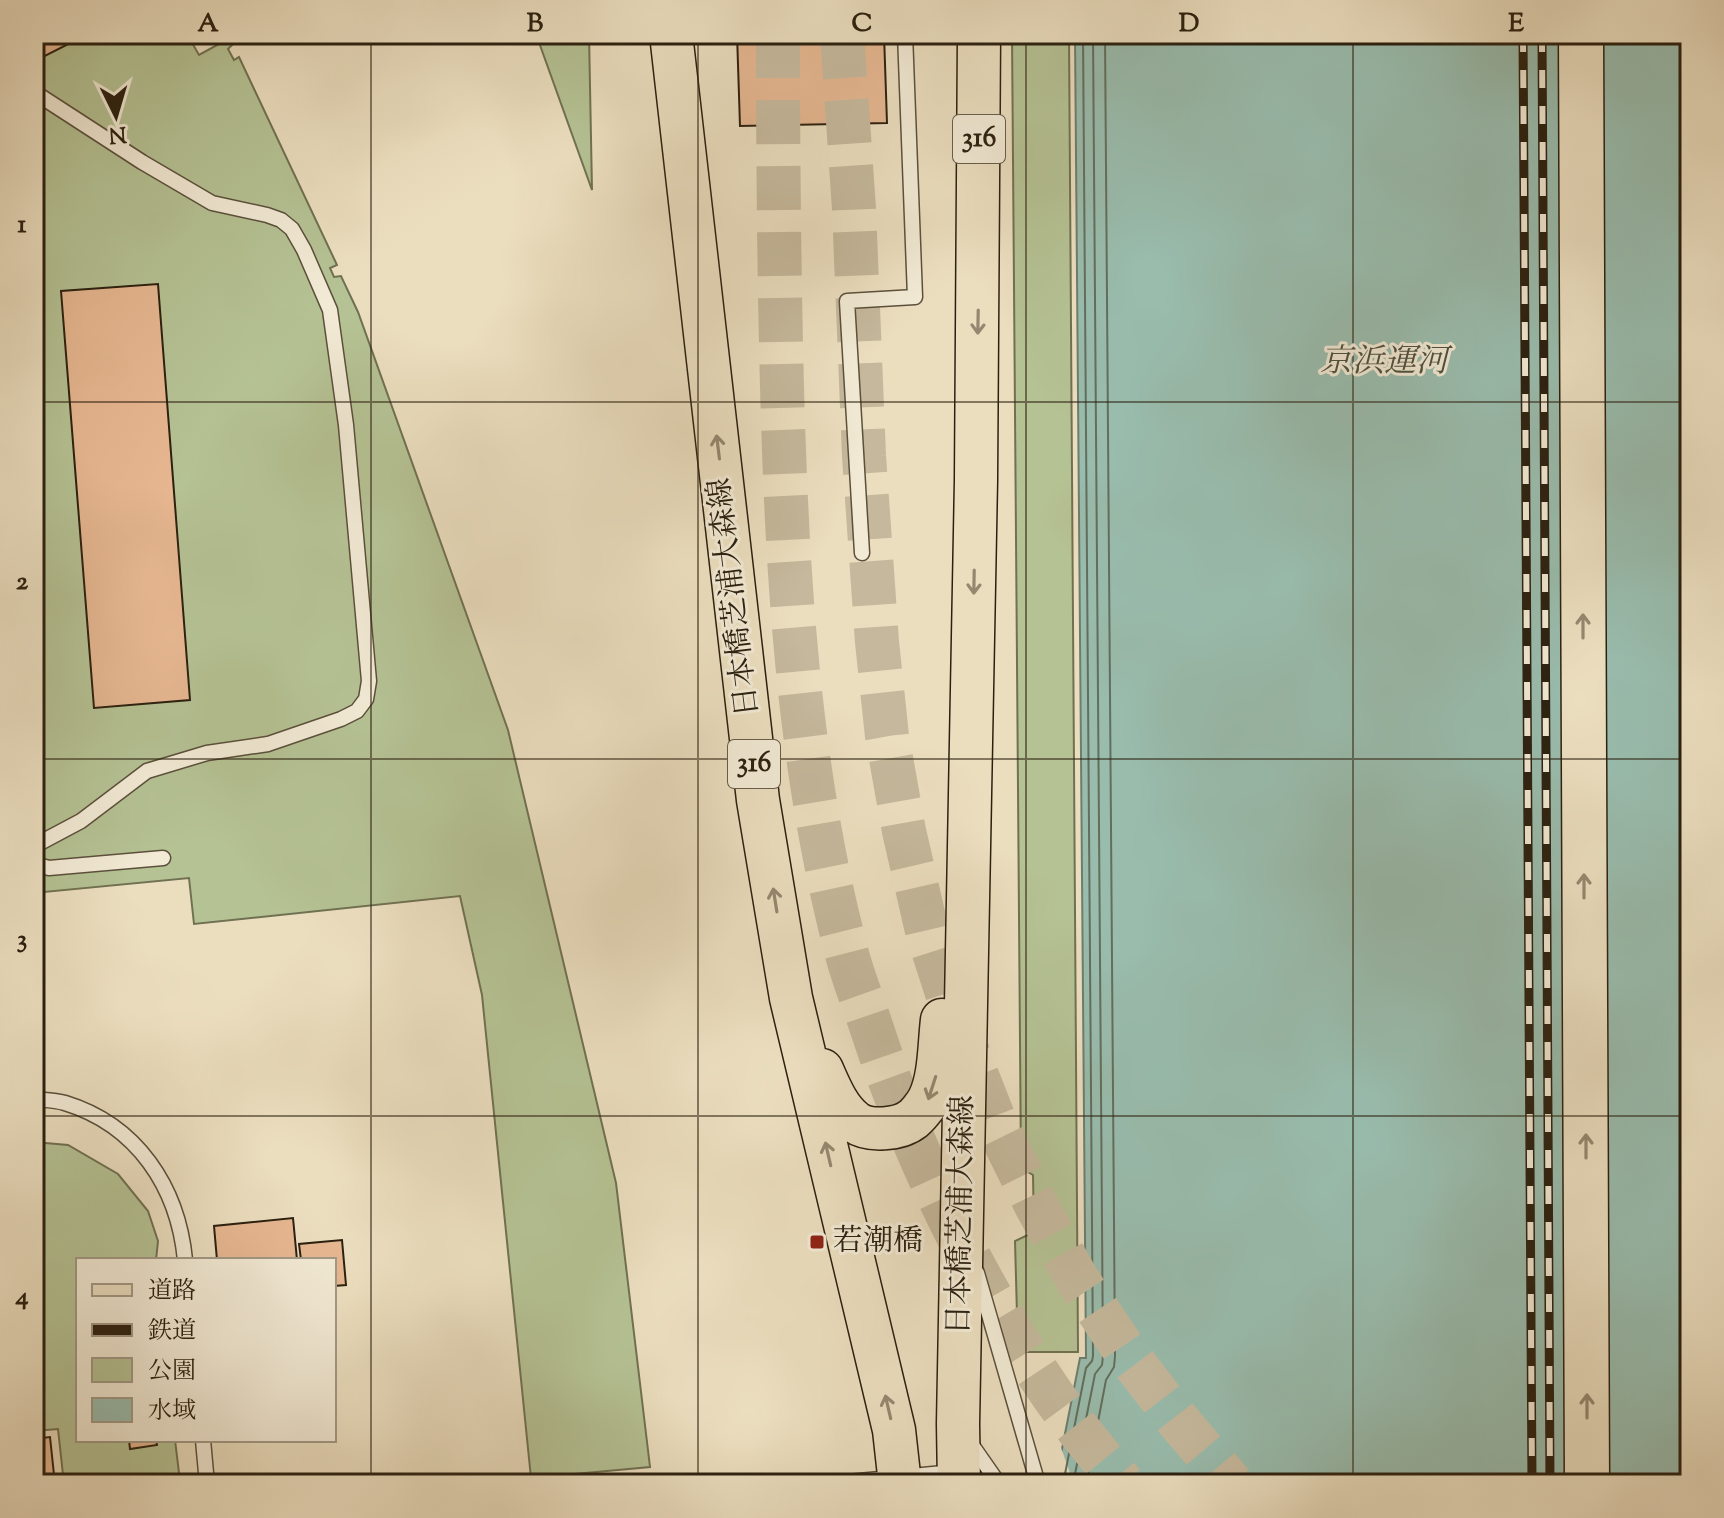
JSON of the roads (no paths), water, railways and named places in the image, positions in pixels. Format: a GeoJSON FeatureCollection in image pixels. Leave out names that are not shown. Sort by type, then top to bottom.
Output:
{"type":"FeatureCollection","features":[{"type":"Feature","properties":{"kind":"highway"},"geometry":{"type":"LineString","coordinates":[[1581,34],[1587,1484]]}},
{"type":"Feature","properties":{"kind":"main road","name":"日本橋芝浦大森線"},"geometry":{"type":"LineString","coordinates":[[671,34],[758,800],[791,998],[894,1430],[900,1480]]}},
{"type":"Feature","properties":{"kind":"main road"},"geometry":{"type":"LineString","coordinates":[[962,34],[979,244]]}},
{"type":"Feature","properties":{"kind":"main road","name":"日本橋芝浦大森線"},"geometry":{"type":"LineString","coordinates":[[959,1478],[979,244],[979,34]]}},
{"type":"Feature","properties":{"kind":"main road"},"geometry":{"type":"LineString","coordinates":[[791,998],[832,1093],[857,1124],[875,1128],[896,1127],[914,1118],[928,1100],[936,1074],[971,760]]}},
{"type":"Feature","properties":{"kind":"lane"},"geometry":{"type":"LineString","coordinates":[[862,553],[847,301],[915,297],[905,34]]}},
{"type":"Feature","properties":{"kind":"lane"},"geometry":{"type":"LineString","coordinates":[[34,92],[212,203],[281,220],[292,229],[304,250],[330,310],[346,425],[369,681],[366,699],[357,711],[341,719],[268,744],[207,753],[147,771],[81,821],[34,846]]}},
{"type":"Feature","properties":{"kind":"lane"},"geometry":{"type":"LineString","coordinates":[[34,864],[49,868],[163,858]]}},
{"type":"Feature","properties":{"kind":"lane"},"geometry":{"type":"LineString","coordinates":[[34,1099],[63,1102],[100,1118],[132,1142],[154,1166],[168,1192],[179,1221],[185,1258]]}},
{"type":"Feature","properties":{"kind":"lane"},"geometry":{"type":"LineString","coordinates":[[962,1218],[1038,1484]]}},
{"type":"Feature","properties":{"kind":"lane"},"geometry":{"type":"LineString","coordinates":[[958,1424],[999,1484]]}},
{"type":"Feature","properties":{"kind":"lane"},"geometry":{"type":"LineString","coordinates":[[203,1442],[207,1484]]}},
{"type":"Feature","properties":{"kind":"lane"},"geometry":{"type":"LineString","coordinates":[[827,1484],[959,1478]]}},
{"type":"Feature","properties":{"kind":"water","name":"京浜運河"},"geometry":{"type":"Polygon","coordinates":[[[1075,34],[1690,34],[1690,1484],[1055,1484],[1080,1358],[1086,1358],[1075,34]]]}},
{"type":"Feature","properties":{"kind":"tunnel"},"geometry":{"type":"LineString","coordinates":[[778,34],[782,387],[792,600],[816,811],[846,950],[906,1122],[973,1265],[1056,1400],[1123,1484]]}},
{"type":"Feature","properties":{"kind":"tunnel"},"geometry":{"type":"LineString","coordinates":[[842,34],[877,642],[887,736],[904,831],[927,931],[958,1027],[995,1122],[1037,1207],[1077,1279],[1127,1354],[1232,1484]]}},
{"type":"Feature","properties":{"kind":"railway"},"geometry":{"type":"LineString","coordinates":[[1523,34],[1532,1484]]}},
{"type":"Feature","properties":{"kind":"railway"},"geometry":{"type":"LineString","coordinates":[[1542,34],[1550,1484]]}},
{"type":"Feature","properties":{"kind":"place","name":"若潮橋"},"geometry":{"type":"Point","coordinates":[817,1242]}}]}
